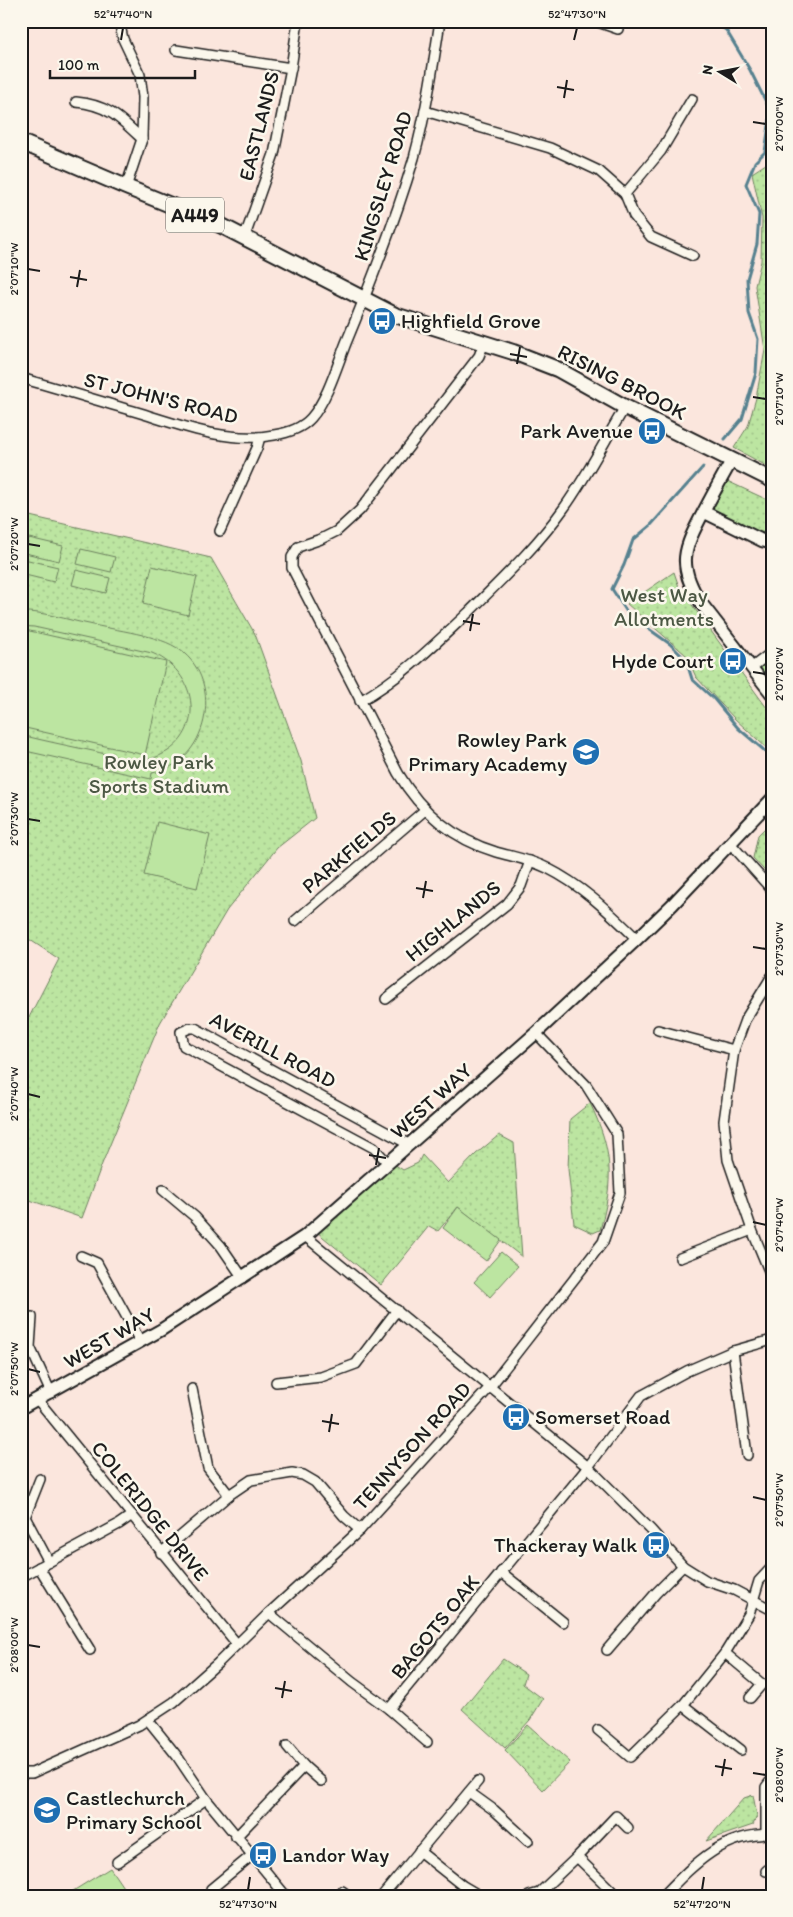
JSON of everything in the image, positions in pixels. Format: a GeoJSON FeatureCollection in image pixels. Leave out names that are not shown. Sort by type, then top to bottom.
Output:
{"type":"FeatureCollection","features":[{"type":"Feature","properties":{"kind":"highway","name":"A449"},"geometry":{"type":"LineString","coordinates":[[21,142],[244,236],[364,300]]}},
{"type":"Feature","properties":{"kind":"highway","name":"RISING BROOK"},"geometry":{"type":"LineString","coordinates":[[364,300],[394,315],[484,343],[557,369],[625,407],[772,480]]}},
{"type":"Feature","properties":{"kind":"street"},"geometry":{"type":"LineString","coordinates":[[119,21],[123,38],[140,75],[143,97],[142,140],[126,187]]}},
{"type":"Feature","properties":{"kind":"street","name":"EASTLANDS"},"geometry":{"type":"LineString","coordinates":[[244,236],[274,154],[298,21]]}},
{"type":"Feature","properties":{"kind":"street","name":"KINGSLEY ROAD"},"geometry":{"type":"LineString","coordinates":[[364,300],[414,158],[425,111],[440,21]]}},
{"type":"Feature","properties":{"kind":"street"},"geometry":{"type":"LineString","coordinates":[[595,21],[618,28]]}},
{"type":"Feature","properties":{"kind":"street"},"geometry":{"type":"LineString","coordinates":[[176,50],[291,68]]}},
{"type":"Feature","properties":{"kind":"street"},"geometry":{"type":"LineString","coordinates":[[625,194],[661,151],[692,99]]}},
{"type":"Feature","properties":{"kind":"street"},"geometry":{"type":"LineString","coordinates":[[76,102],[92,104],[117,115],[142,140]]}},
{"type":"Feature","properties":{"kind":"street"},"geometry":{"type":"LineString","coordinates":[[425,111],[550,148],[599,171],[625,194],[634,216],[651,238],[693,256]]}},
{"type":"Feature","properties":{"kind":"street","name":"ST JOHN'S ROAD"},"geometry":{"type":"LineString","coordinates":[[21,378],[194,429],[229,436],[260,437],[290,431],[309,420],[316,412],[364,300]]}},
{"type":"Feature","properties":{"kind":"street"},"geometry":{"type":"LineString","coordinates":[[484,343],[479,356],[360,510],[337,531],[321,539],[302,544],[294,551],[292,568],[401,779],[425,810],[447,829],[468,841],[548,868],[585,891],[637,939]]}},
{"type":"Feature","properties":{"kind":"street"},"geometry":{"type":"LineString","coordinates":[[360,701],[388,684],[437,643],[528,551],[564,508],[625,407]]}},
{"type":"Feature","properties":{"kind":"street"},"geometry":{"type":"LineString","coordinates":[[220,531],[257,448],[260,437]]}},
{"type":"Feature","properties":{"kind":"street"},"geometry":{"type":"LineString","coordinates":[[732,460],[687,546],[685,562],[687,578],[701,603],[772,694]]}},
{"type":"Feature","properties":{"kind":"street"},"geometry":{"type":"LineString","coordinates":[[704,512],[762,541],[772,543]]}},
{"type":"Feature","properties":{"kind":"street"},"geometry":{"type":"LineString","coordinates":[[751,668],[772,652]]}},
{"type":"Feature","properties":{"kind":"street","name":"WEST WAY"},"geometry":{"type":"LineString","coordinates":[[21,1408],[161,1330],[305,1236],[536,1033],[637,939],[772,800]]}},
{"type":"Feature","properties":{"kind":"street","name":"PARKFIELDS"},"geometry":{"type":"LineString","coordinates":[[295,921],[425,810]]}},
{"type":"Feature","properties":{"kind":"street"},"geometry":{"type":"LineString","coordinates":[[730,843],[772,890]]}},
{"type":"Feature","properties":{"kind":"street","name":"HIGHLANDS"},"geometry":{"type":"LineString","coordinates":[[386,998],[507,904],[521,886],[530,861]]}},
{"type":"Feature","properties":{"kind":"street"},"geometry":{"type":"LineString","coordinates":[[772,976],[745,1020],[734,1050],[724,1121],[728,1160],[752,1230],[772,1278]]}},
{"type":"Feature","properties":{"kind":"street","name":"AVERILL ROAD"},"geometry":{"type":"LineString","coordinates":[[388,1163],[374,1148],[184,1046],[181,1032],[195,1028],[410,1145]]}},
{"type":"Feature","properties":{"kind":"street"},"geometry":{"type":"LineString","coordinates":[[658,1030],[734,1050]]}},
{"type":"Feature","properties":{"kind":"street","name":"TENNYSON ROAD"},"geometry":{"type":"LineString","coordinates":[[21,1772],[32,1773],[131,1729],[174,1702],[360,1530],[490,1387],[603,1242],[620,1193],[617,1134],[586,1085],[536,1033]]}},
{"type":"Feature","properties":{"kind":"street"},"geometry":{"type":"LineString","coordinates":[[163,1190],[195,1216],[222,1246],[243,1278]]}},
{"type":"Feature","properties":{"kind":"street"},"geometry":{"type":"LineString","coordinates":[[680,1258],[752,1230]]}},
{"type":"Feature","properties":{"kind":"street"},"geometry":{"type":"LineString","coordinates":[[305,1236],[588,1467],[651,1530],[683,1566],[708,1581],[734,1590],[772,1610]]}},
{"type":"Feature","properties":{"kind":"street"},"geometry":{"type":"LineString","coordinates":[[81,1256],[98,1263],[140,1341]]}},
{"type":"Feature","properties":{"kind":"street"},"geometry":{"type":"LineString","coordinates":[[276,1382],[321,1377],[356,1364],[397,1310]]}},
{"type":"Feature","properties":{"kind":"street"},"geometry":{"type":"LineString","coordinates":[[32,1317],[30,1347],[51,1393]]}},
{"type":"Feature","properties":{"kind":"street","name":"BAGOTS OAK"},"geometry":{"type":"LineString","coordinates":[[389,1709],[588,1467],[641,1396],[687,1371],[733,1351],[772,1340]]}},
{"type":"Feature","properties":{"kind":"street"},"geometry":{"type":"LineString","coordinates":[[733,1351],[747,1455]]}},
{"type":"Feature","properties":{"kind":"street"},"geometry":{"type":"LineString","coordinates":[[192,1389],[208,1468],[229,1495]]}},
{"type":"Feature","properties":{"kind":"street","name":"COLERIDGE DRIVE"},"geometry":{"type":"LineString","coordinates":[[37,1399],[237,1644]]}},
{"type":"Feature","properties":{"kind":"street"},"geometry":{"type":"LineString","coordinates":[[161,1553],[229,1495],[251,1480],[292,1474],[303,1475],[315,1482],[344,1516],[360,1530]]}},
{"type":"Feature","properties":{"kind":"street"},"geometry":{"type":"LineString","coordinates":[[40,1479],[25,1517],[49,1562]]}},
{"type":"Feature","properties":{"kind":"street"},"geometry":{"type":"LineString","coordinates":[[21,1577],[132,1515]]}},
{"type":"Feature","properties":{"kind":"street"},"geometry":{"type":"LineString","coordinates":[[607,1650],[656,1593],[683,1566]]}},
{"type":"Feature","properties":{"kind":"street"},"geometry":{"type":"LineString","coordinates":[[39,1567],[90,1650]]}},
{"type":"Feature","properties":{"kind":"street"},"geometry":{"type":"LineString","coordinates":[[598,1730],[630,1757],[683,1705],[725,1654],[748,1614],[759,1581],[769,1570]]}},
{"type":"Feature","properties":{"kind":"street"},"geometry":{"type":"LineString","coordinates":[[501,1572],[564,1622]]}},
{"type":"Feature","properties":{"kind":"street"},"geometry":{"type":"LineString","coordinates":[[269,1613],[352,1682],[389,1709],[427,1742]]}},
{"type":"Feature","properties":{"kind":"street"},"geometry":{"type":"LineString","coordinates":[[725,1654],[762,1684],[750,1698]]}},
{"type":"Feature","properties":{"kind":"street"},"geometry":{"type":"LineString","coordinates":[[683,1705],[741,1750]]}},
{"type":"Feature","properties":{"kind":"street"},"geometry":{"type":"LineString","coordinates":[[148,1720],[177,1756],[236,1837],[286,1896]]}},
{"type":"Feature","properties":{"kind":"street"},"geometry":{"type":"LineString","coordinates":[[287,1746],[304,1766],[321,1781]]}},
{"type":"Feature","properties":{"kind":"street"},"geometry":{"type":"LineString","coordinates":[[236,1837],[304,1766]]}},
{"type":"Feature","properties":{"kind":"street"},"geometry":{"type":"LineString","coordinates":[[663,1896],[694,1864],[710,1852],[741,1839],[769,1834],[766,1787],[772,1779]]}},
{"type":"Feature","properties":{"kind":"street"},"geometry":{"type":"LineString","coordinates":[[382,1896],[478,1781]]}},
{"type":"Feature","properties":{"kind":"street"},"geometry":{"type":"LineString","coordinates":[[469,1792],[494,1810],[528,1841]]}},
{"type":"Feature","properties":{"kind":"street"},"geometry":{"type":"LineString","coordinates":[[118,1862],[206,1798]]}},
{"type":"Feature","properties":{"kind":"street"},"geometry":{"type":"LineString","coordinates":[[529,1896],[539,1893],[616,1816],[628,1828]]}},
{"type":"Feature","properties":{"kind":"street"},"geometry":{"type":"LineString","coordinates":[[419,1851],[463,1886],[480,1896]]}},
{"type":"Feature","properties":{"kind":"street"},"geometry":{"type":"LineString","coordinates":[[211,1889],[251,1856]]}},
{"type":"Feature","properties":{"kind":"street"},"geometry":{"type":"LineString","coordinates":[[577,1857],[617,1896]]}},
{"type":"Feature","properties":{"kind":"green space"},"geometry":{"type":"Polygon","coordinates":[[[772,160],[772,469],[734,448],[748,426],[756,398],[765,350],[755,286],[761,261],[762,218],[752,173],[772,160]]]}},
{"type":"Feature","properties":{"kind":"green space"},"geometry":{"type":"Polygon","coordinates":[[[725,480],[772,502],[772,535],[750,529],[711,507],[725,480]]]}},
{"type":"Feature","properties":{"kind":"green space","name":"Rowley Park Sports Stadium"},"geometry":{"type":"Polygon","coordinates":[[[21,514],[211,558],[255,634],[301,761],[315,818],[277,848],[227,910],[160,1023],[82,1218],[21,1197],[21,1033],[59,959],[21,934],[21,514]]]}},
{"type":"Feature","properties":{"kind":"green space"},"geometry":{"type":"Polygon","coordinates":[[[29,538],[63,546],[59,561],[25,553],[29,538]]]}},
{"type":"Feature","properties":{"kind":"green space"},"geometry":{"type":"Polygon","coordinates":[[[81,549],[115,557],[111,572],[77,564],[81,549]]]}},
{"type":"Feature","properties":{"kind":"green space"},"geometry":{"type":"Polygon","coordinates":[[[24,559],[58,567],[54,582],[21,574],[24,559]]]}},
{"type":"Feature","properties":{"kind":"green space"},"geometry":{"type":"Polygon","coordinates":[[[152,566],[197,577],[188,615],[143,604],[152,566]]]}},
{"type":"Feature","properties":{"kind":"green space"},"geometry":{"type":"Polygon","coordinates":[[[76,570],[110,578],[106,593],[72,585],[76,570]]]}},
{"type":"Feature","properties":{"kind":"green space","name":"West Way Allotments"},"geometry":{"type":"Polygon","coordinates":[[[674,572],[679,587],[772,715],[770,751],[734,718],[696,677],[686,655],[627,604],[674,572]]]}},
{"type":"Feature","properties":{"kind":"green space"},"geometry":{"type":"Polygon","coordinates":[[[21,612],[46,614],[137,634],[161,640],[180,650],[194,664],[202,681],[206,701],[204,720],[197,739],[186,754],[171,766],[152,773],[151,779],[21,750],[21,735],[121,758],[150,759],[168,751],[181,739],[189,725],[191,709],[189,692],[181,677],[169,663],[152,653],[34,627],[21,626],[21,612]]]}},
{"type":"Feature","properties":{"kind":"green space"},"geometry":{"type":"Polygon","coordinates":[[[21,629],[166,662],[145,755],[21,727],[21,629]]]}},
{"type":"Feature","properties":{"kind":"green space"},"geometry":{"type":"Polygon","coordinates":[[[772,659],[772,687],[759,669],[772,659]]]}},
{"type":"Feature","properties":{"kind":"green space"},"geometry":{"type":"Polygon","coordinates":[[[772,821],[772,879],[753,858],[758,835],[772,821]]]}},
{"type":"Feature","properties":{"kind":"green space"},"geometry":{"type":"Polygon","coordinates":[[[157,822],[210,835],[197,888],[144,875],[157,822]]]}},
{"type":"Feature","properties":{"kind":"green space"},"geometry":{"type":"Polygon","coordinates":[[[590,1103],[603,1136],[609,1166],[608,1196],[605,1212],[600,1230],[593,1233],[574,1224],[568,1169],[570,1119],[590,1103]]]}},
{"type":"Feature","properties":{"kind":"green space"},"geometry":{"type":"Polygon","coordinates":[[[499,1135],[514,1143],[522,1257],[458,1207],[438,1231],[429,1226],[381,1285],[317,1232],[394,1164],[403,1170],[418,1163],[422,1155],[448,1183],[476,1154],[499,1135]]]}},
{"type":"Feature","properties":{"kind":"green space"},"geometry":{"type":"Polygon","coordinates":[[[458,1207],[501,1240],[486,1261],[443,1228],[458,1207]]]}},
{"type":"Feature","properties":{"kind":"green space"},"geometry":{"type":"Polygon","coordinates":[[[501,1252],[518,1266],[490,1297],[474,1282],[501,1252]]]}},
{"type":"Feature","properties":{"kind":"green space"},"geometry":{"type":"Polygon","coordinates":[[[503,1659],[526,1674],[523,1684],[543,1699],[530,1720],[505,1748],[462,1709],[503,1659]]]}},
{"type":"Feature","properties":{"kind":"green space"},"geometry":{"type":"Polygon","coordinates":[[[528,1725],[570,1762],[543,1790],[505,1750],[528,1725]]]}},
{"type":"Feature","properties":{"kind":"green space"},"geometry":{"type":"Polygon","coordinates":[[[753,1795],[757,1816],[753,1825],[706,1841],[744,1798],[753,1795]]]}},
{"type":"Feature","properties":{"kind":"green space"},"geometry":{"type":"Polygon","coordinates":[[[110,1868],[129,1896],[65,1896],[110,1868]]]}},
{"type":"Feature","properties":{"kind":"waterway","name":"RISING BROOK"},"geometry":{"type":"LineString","coordinates":[[711,21],[726,30],[750,70],[771,112],[765,152],[755,162],[746,184],[759,214],[757,244],[747,279],[749,313],[758,339],[756,373],[742,419],[725,439]]}},
{"type":"Feature","properties":{"kind":"waterway","name":"RISING BROOK"},"geometry":{"type":"LineString","coordinates":[[703,467],[651,525],[633,540],[624,565],[612,589],[629,615],[670,644],[686,660],[692,679],[714,699],[738,728],[772,757]]}},
{"type":"Feature","properties":{"kind":"place","name":"Highfield Grove"},"geometry":{"type":"Point","coordinates":[382,321]}},
{"type":"Feature","properties":{"kind":"place","name":"Park Avenue"},"geometry":{"type":"Point","coordinates":[652,431]}},
{"type":"Feature","properties":{"kind":"place","name":"Hyde Court"},"geometry":{"type":"Point","coordinates":[733,661]}},
{"type":"Feature","properties":{"kind":"place","name":"Rowley Park Primary Academy"},"geometry":{"type":"Point","coordinates":[586,752]}},
{"type":"Feature","properties":{"kind":"place","name":"Somerset Road"},"geometry":{"type":"Point","coordinates":[516,1417]}},
{"type":"Feature","properties":{"kind":"place","name":"Thackeray Walk"},"geometry":{"type":"Point","coordinates":[656,1545]}},
{"type":"Feature","properties":{"kind":"place","name":"Castlechurch Primary School"},"geometry":{"type":"Point","coordinates":[47,1810]}},
{"type":"Feature","properties":{"kind":"place","name":"Landor Way"},"geometry":{"type":"Point","coordinates":[263,1855]}}]}
